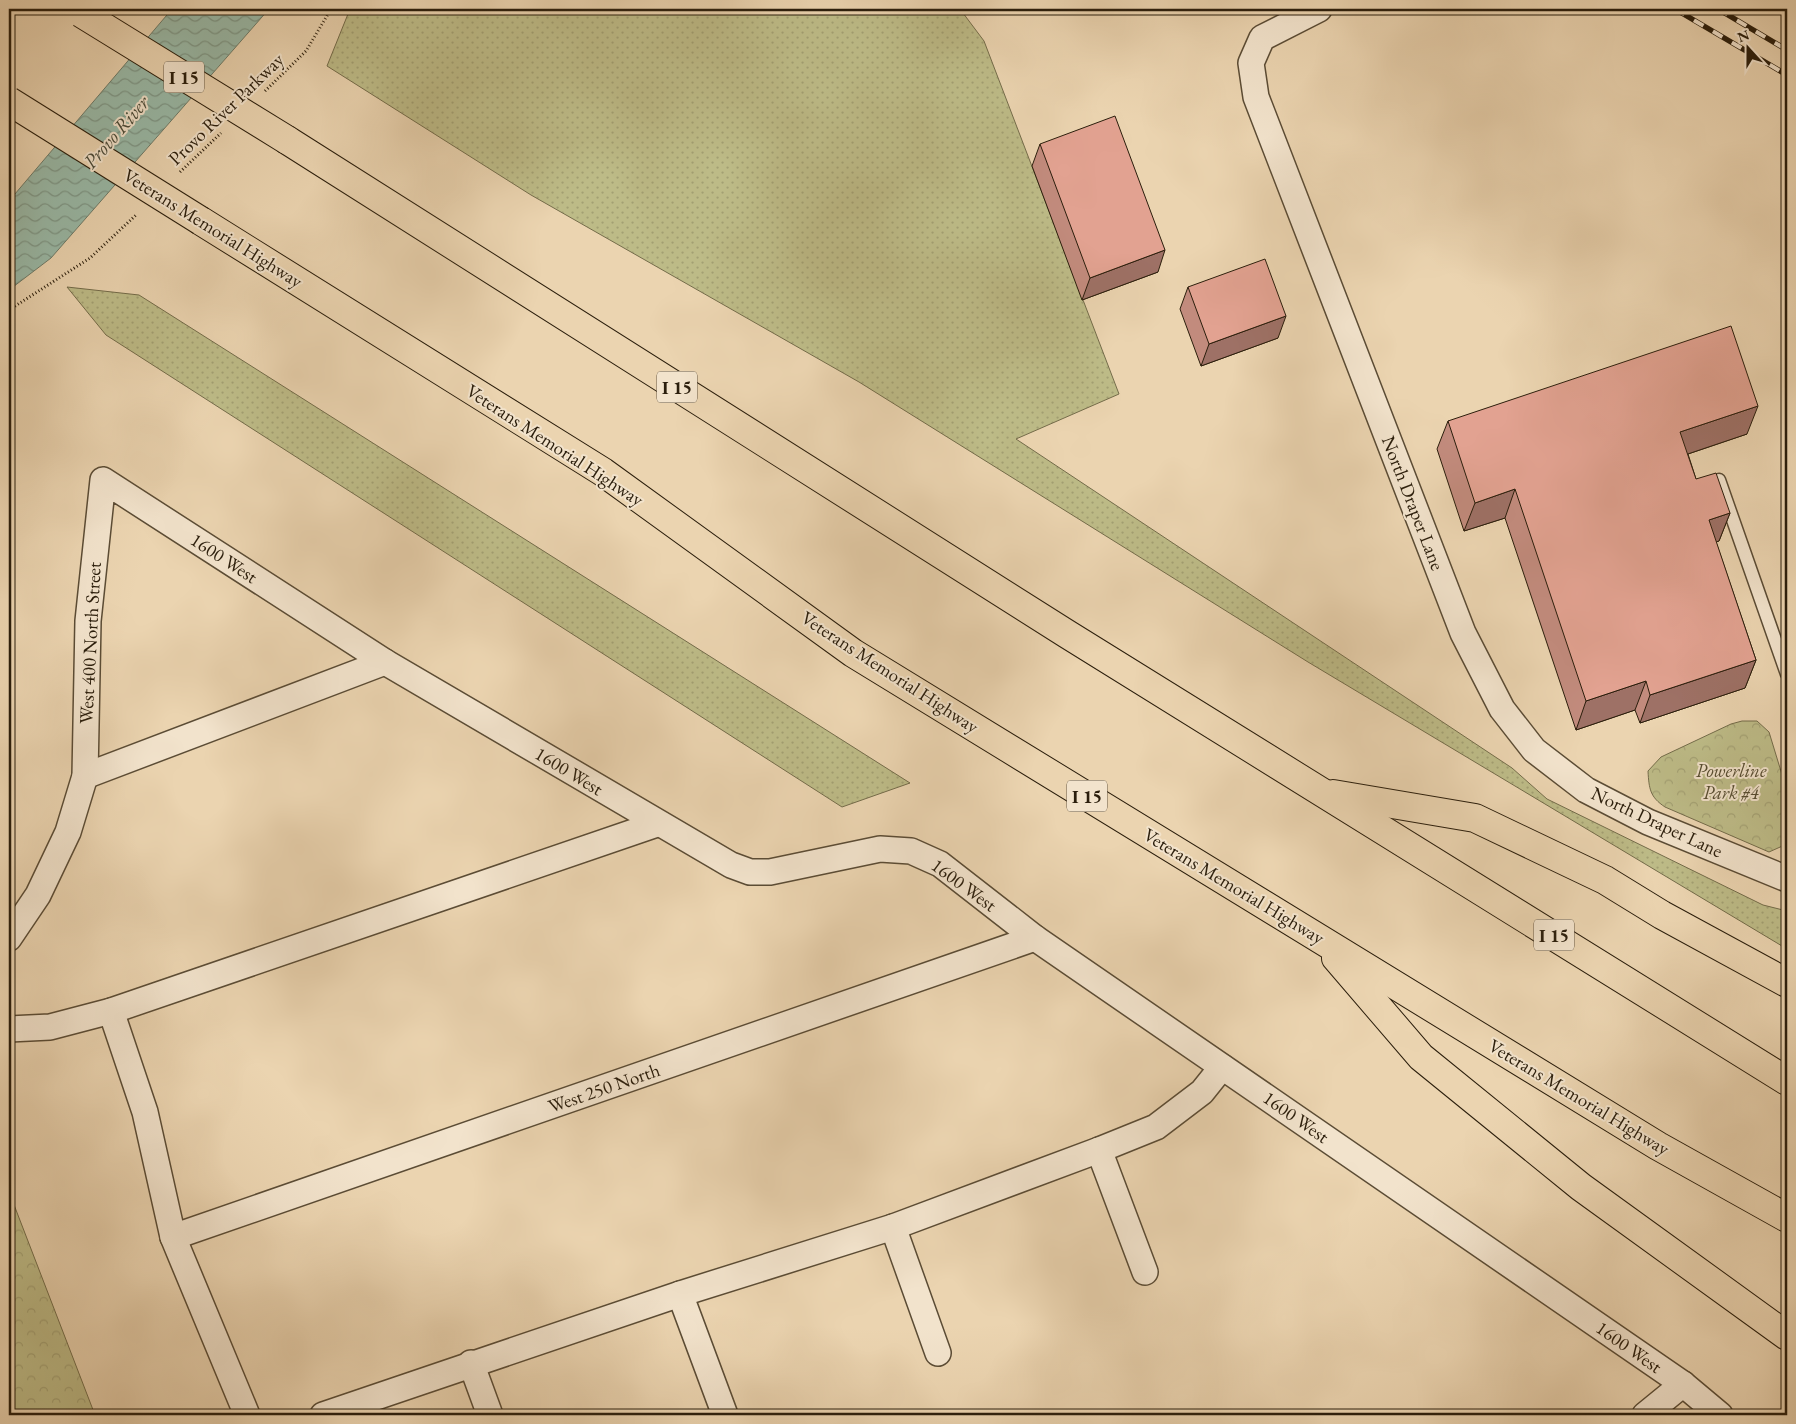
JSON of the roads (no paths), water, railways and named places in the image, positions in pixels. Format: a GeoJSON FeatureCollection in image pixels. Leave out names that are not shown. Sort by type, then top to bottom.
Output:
{"type":"FeatureCollection","features":[{"type":"Feature","properties":{"kind":"highway","name":"I 15"},"geometry":{"type":"LineString","coordinates":[[77,11],[287,140],[1319,792],[1787,1081]]}},
{"type":"Feature","properties":{"kind":"highway","name":"Veterans Memorial Highway"},"geometry":{"type":"LineString","coordinates":[[9,101],[603,472],[853,653],[1658,1146],[1787,1218]]}},
{"type":"Feature","properties":{"kind":"highway"},"geometry":{"type":"LineString","coordinates":[[1319,792],[1475,818],[1604,880],[1662,915],[1787,983]]}},
{"type":"Feature","properties":{"kind":"highway"},"geometry":{"type":"LineString","coordinates":[[1321,939],[1421,1057],[1581,1187],[1787,1336]]}},
{"type":"Feature","properties":{"kind":"street","name":"North Draper Lane"},"geometry":{"type":"LineString","coordinates":[[1319,9],[1262,38],[1250,63],[1256,97],[1463,633],[1502,709],[1534,750],[1586,790],[1648,822],[1787,879]]}},
{"type":"Feature","properties":{"kind":"street","name":"1600 West"},"geometry":{"type":"LineString","coordinates":[[103,480],[385,662],[657,824],[731,865],[750,872],[770,872],[880,849],[911,851],[940,864],[1035,938],[1683,1384],[1720,1415]]}},
{"type":"Feature","properties":{"kind":"street","name":"West 400 North Street"},"geometry":{"type":"LineString","coordinates":[[9,938],[38,895],[68,832],[85,776],[88,621],[103,480]]}},
{"type":"Feature","properties":{"kind":"street"},"geometry":{"type":"LineString","coordinates":[[85,776],[385,662]]}},
{"type":"Feature","properties":{"kind":"street"},"geometry":{"type":"LineString","coordinates":[[9,1029],[50,1027],[111,1011],[657,824]]}},
{"type":"Feature","properties":{"kind":"street","name":"West 250 North"},"geometry":{"type":"LineString","coordinates":[[173,1237],[1035,938]]}},
{"type":"Feature","properties":{"kind":"street"},"geometry":{"type":"LineString","coordinates":[[111,1011],[145,1112],[173,1237],[247,1415]]}},
{"type":"Feature","properties":{"kind":"street"},"geometry":{"type":"LineString","coordinates":[[323,1415],[680,1294],[893,1227],[1099,1150],[1156,1127],[1202,1092],[1222,1067]]}},
{"type":"Feature","properties":{"kind":"street"},"geometry":{"type":"LineString","coordinates":[[1099,1150],[1145,1272]]}},
{"type":"Feature","properties":{"kind":"street"},"geometry":{"type":"LineString","coordinates":[[893,1227],[938,1354]]}},
{"type":"Feature","properties":{"kind":"street"},"geometry":{"type":"LineString","coordinates":[[680,1294],[725,1415]]}},
{"type":"Feature","properties":{"kind":"street"},"geometry":{"type":"LineString","coordinates":[[472,1363],[490,1415]]}},
{"type":"Feature","properties":{"kind":"street"},"geometry":{"type":"LineString","coordinates":[[1644,1415],[1683,1384]]}},
{"type":"Feature","properties":{"kind":"lane"},"geometry":{"type":"LineString","coordinates":[[1719,480],[1787,674]]}},
{"type":"Feature","properties":{"kind":"water","name":"Provo River"},"geometry":{"type":"Polygon","coordinates":[[[172,9],[269,9],[51,258],[9,290],[9,201],[172,9]]]}},
{"type":"Feature","properties":{"kind":"railway"},"geometry":{"type":"LineString","coordinates":[[1675,9],[1787,75]]}},
{"type":"Feature","properties":{"kind":"railway"},"geometry":{"type":"LineString","coordinates":[[1718,9],[1787,50]]}},
{"type":"Feature","properties":{"kind":"park label","name":"Powerline Park #4"},"geometry":{"type":"Point","coordinates":[1731,781]}}]}
